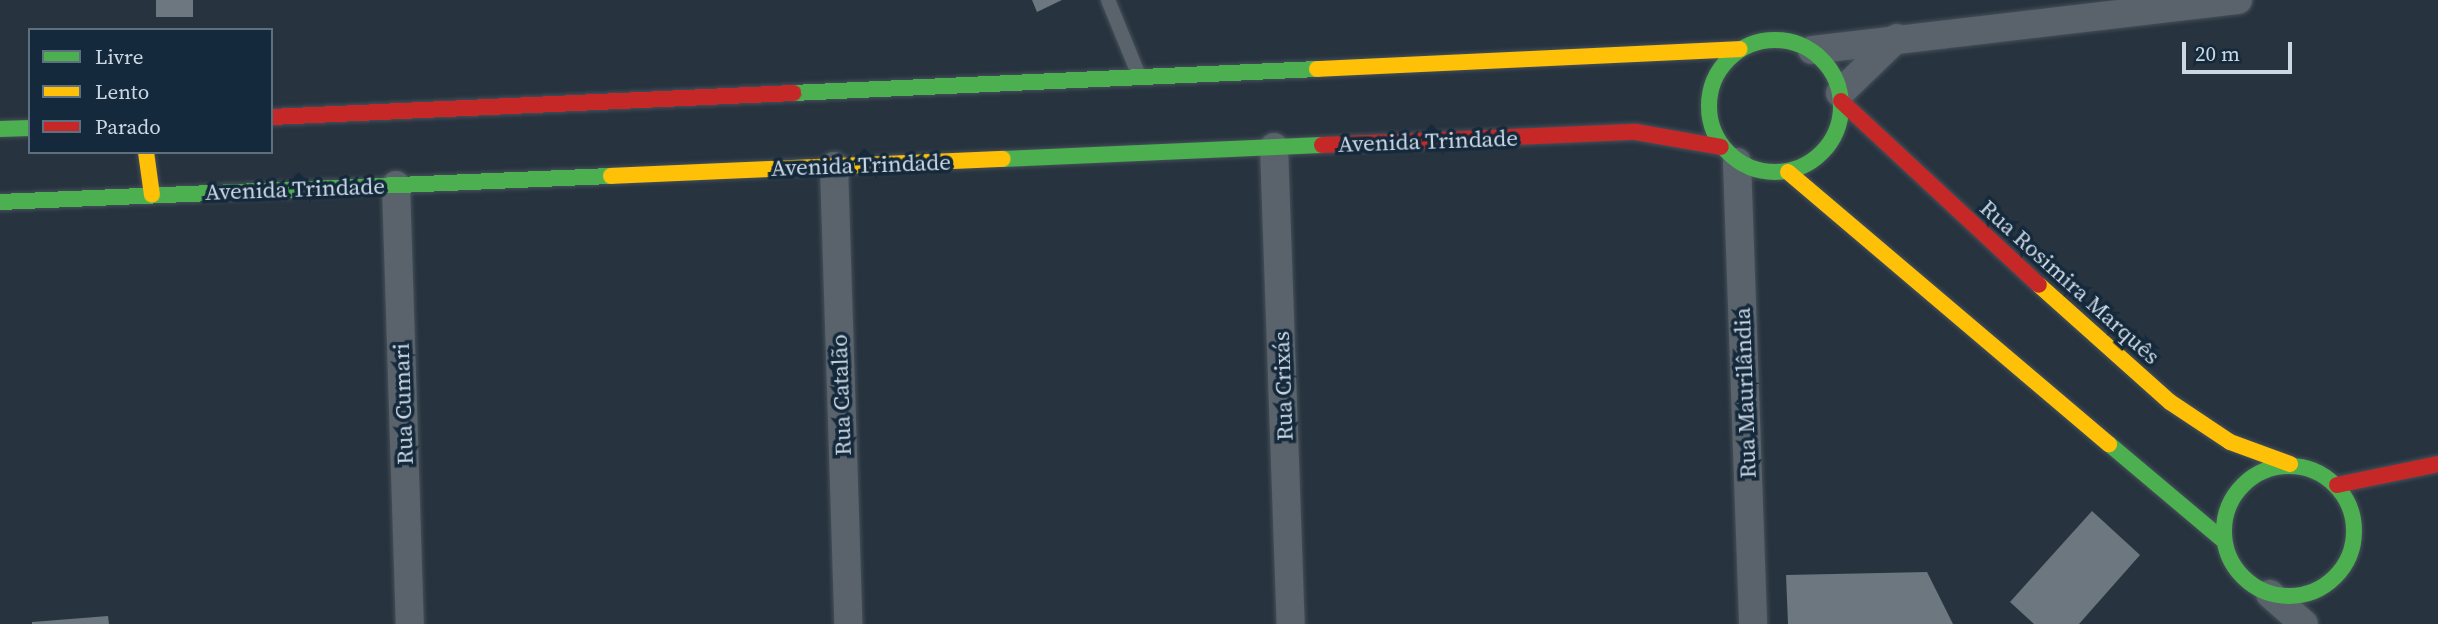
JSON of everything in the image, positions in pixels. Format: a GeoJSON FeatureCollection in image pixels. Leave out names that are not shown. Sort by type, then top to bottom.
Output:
{"type":"FeatureCollection","features":[{"type":"Feature","properties":{"kind":"street"},"geometry":{"type":"LineString","coordinates":[[1812,50],[2238,0]]}},
{"type":"Feature","properties":{"kind":"street"},"geometry":{"type":"LineString","coordinates":[[1841,97],[1897,38]]}},
{"type":"Feature","properties":{"kind":"street"},"geometry":{"type":"LineString","coordinates":[[273,117],[1141,80],[1740,49],[1789,40],[1812,50],[1830,69],[1841,97],[1840,120],[1821,154],[1788,172]]}},
{"type":"Feature","properties":{"kind":"street"},"geometry":{"type":"LineString","coordinates":[[1740,49],[1720,68],[1709,94],[1710,122],[1729,154],[1788,172],[2224,541],[2236,571],[2270,594],[2304,624]]}},
{"type":"Feature","properties":{"kind":"street","name":"Rua Rosimira Marquês"},"geometry":{"type":"LineString","coordinates":[[1841,97],[1876,139],[2170,402],[2230,442],[2290,464]]}},
{"type":"Feature","properties":{"kind":"street"},"geometry":{"type":"LineString","coordinates":[[0,129],[28,128]]}},
{"type":"Feature","properties":{"kind":"street","name":"Avenida Trindade"},"geometry":{"type":"LineString","coordinates":[[0,202],[1636,132],[1729,154]]}},
{"type":"Feature","properties":{"kind":"street","name":"Rua Crixás"},"geometry":{"type":"LineString","coordinates":[[1275,147],[1291,624]]}},
{"type":"Feature","properties":{"kind":"street"},"geometry":{"type":"LineString","coordinates":[[146,154],[152,195]]}},
{"type":"Feature","properties":{"kind":"street","name":"Rua Maurilândia"},"geometry":{"type":"LineString","coordinates":[[1729,154],[1753,624]]}},
{"type":"Feature","properties":{"kind":"street","name":"Rua Catalão"},"geometry":{"type":"LineString","coordinates":[[834,166],[848,624]]}},
{"type":"Feature","properties":{"kind":"street","name":"Rua Cumari"},"geometry":{"type":"LineString","coordinates":[[396,185],[410,624]]}},
{"type":"Feature","properties":{"kind":"street"},"geometry":{"type":"LineString","coordinates":[[2224,541],[2235,493],[2257,473],[2290,464],[2337,485],[2438,464]]}},
{"type":"Feature","properties":{"kind":"street"},"geometry":{"type":"LineString","coordinates":[[2270,594],[2304,594],[2340,571],[2354,529],[2337,485]]}},
{"type":"Feature","properties":{"kind":"lane"},"geometry":{"type":"LineString","coordinates":[[1108,0],[1141,80]]}},
{"type":"Feature","properties":{"kind":"building"},"geometry":{"type":"Polygon","coordinates":[[[156,0],[193,0],[193,17],[156,17],[156,0]]]}},
{"type":"Feature","properties":{"kind":"building"},"geometry":{"type":"Polygon","coordinates":[[[1032,0],[1062,0],[1037,12],[1032,0]]]}},
{"type":"Feature","properties":{"kind":"building"},"geometry":{"type":"Polygon","coordinates":[[[2092,511],[2140,555],[2079,624],[2034,624],[2010,602],[2092,511]]]}},
{"type":"Feature","properties":{"kind":"building"},"geometry":{"type":"Polygon","coordinates":[[[1927,572],[1953,624],[1788,624],[1786,575],[1927,572]]]}},
{"type":"Feature","properties":{"kind":"building"},"geometry":{"type":"Polygon","coordinates":[[[108,616],[109,624],[32,624],[32,622],[108,616]]]}},
{"type":"Feature","properties":{"kind":"traffic: fast"},"geometry":{"type":"LineString","coordinates":[[1775,40],[1800,45],[1822,59],[1836,81],[1841,106],[1836,131],[1822,153],[1800,167],[1775,172],[1750,167],[1728,153],[1714,131],[1709,106],[1714,81],[1728,59],[1750,45],[1775,40]]}},
{"type":"Feature","properties":{"kind":"traffic: fast"},"geometry":{"type":"LineString","coordinates":[[793,93],[1317,69]]}},
{"type":"Feature","properties":{"kind":"traffic: fast"},"geometry":{"type":"LineString","coordinates":[[0,129],[28,128]]}},
{"type":"Feature","properties":{"kind":"traffic: fast"},"geometry":{"type":"LineString","coordinates":[[1003,159],[1322,145]]}},
{"type":"Feature","properties":{"kind":"traffic: fast"},"geometry":{"type":"LineString","coordinates":[[0,202],[611,176]]}},
{"type":"Feature","properties":{"kind":"traffic: fast"},"geometry":{"type":"LineString","coordinates":[[2109,444],[2224,541]]}},
{"type":"Feature","properties":{"kind":"traffic: fast"},"geometry":{"type":"LineString","coordinates":[[2289,466],[2314,471],[2335,485],[2349,506],[2354,531],[2349,556],[2335,577],[2314,591],[2289,596],[2264,591],[2243,577],[2229,556],[2224,531],[2229,506],[2243,485],[2264,471],[2289,466]]}},
{"type":"Feature","properties":{"kind":"traffic: slow"},"geometry":{"type":"LineString","coordinates":[[1317,69],[1740,49]]}},
{"type":"Feature","properties":{"kind":"traffic: slow"},"geometry":{"type":"LineString","coordinates":[[146,154],[152,195]]}},
{"type":"Feature","properties":{"kind":"traffic: slow"},"geometry":{"type":"LineString","coordinates":[[611,176],[1003,159]]}},
{"type":"Feature","properties":{"kind":"traffic: slow"},"geometry":{"type":"LineString","coordinates":[[1788,172],[2109,444]]}},
{"type":"Feature","properties":{"kind":"traffic: slow"},"geometry":{"type":"LineString","coordinates":[[2039,285],[2170,402],[2230,442],[2290,464]]}},
{"type":"Feature","properties":{"kind":"traffic: jam"},"geometry":{"type":"LineString","coordinates":[[273,117],[793,93]]}},
{"type":"Feature","properties":{"kind":"traffic: jam"},"geometry":{"type":"LineString","coordinates":[[1841,101],[2039,285]]}},
{"type":"Feature","properties":{"kind":"traffic: jam"},"geometry":{"type":"LineString","coordinates":[[1322,145],[1636,132],[1721,147]]}},
{"type":"Feature","properties":{"kind":"traffic: jam"},"geometry":{"type":"LineString","coordinates":[[2337,485],[2438,464]]}}]}
